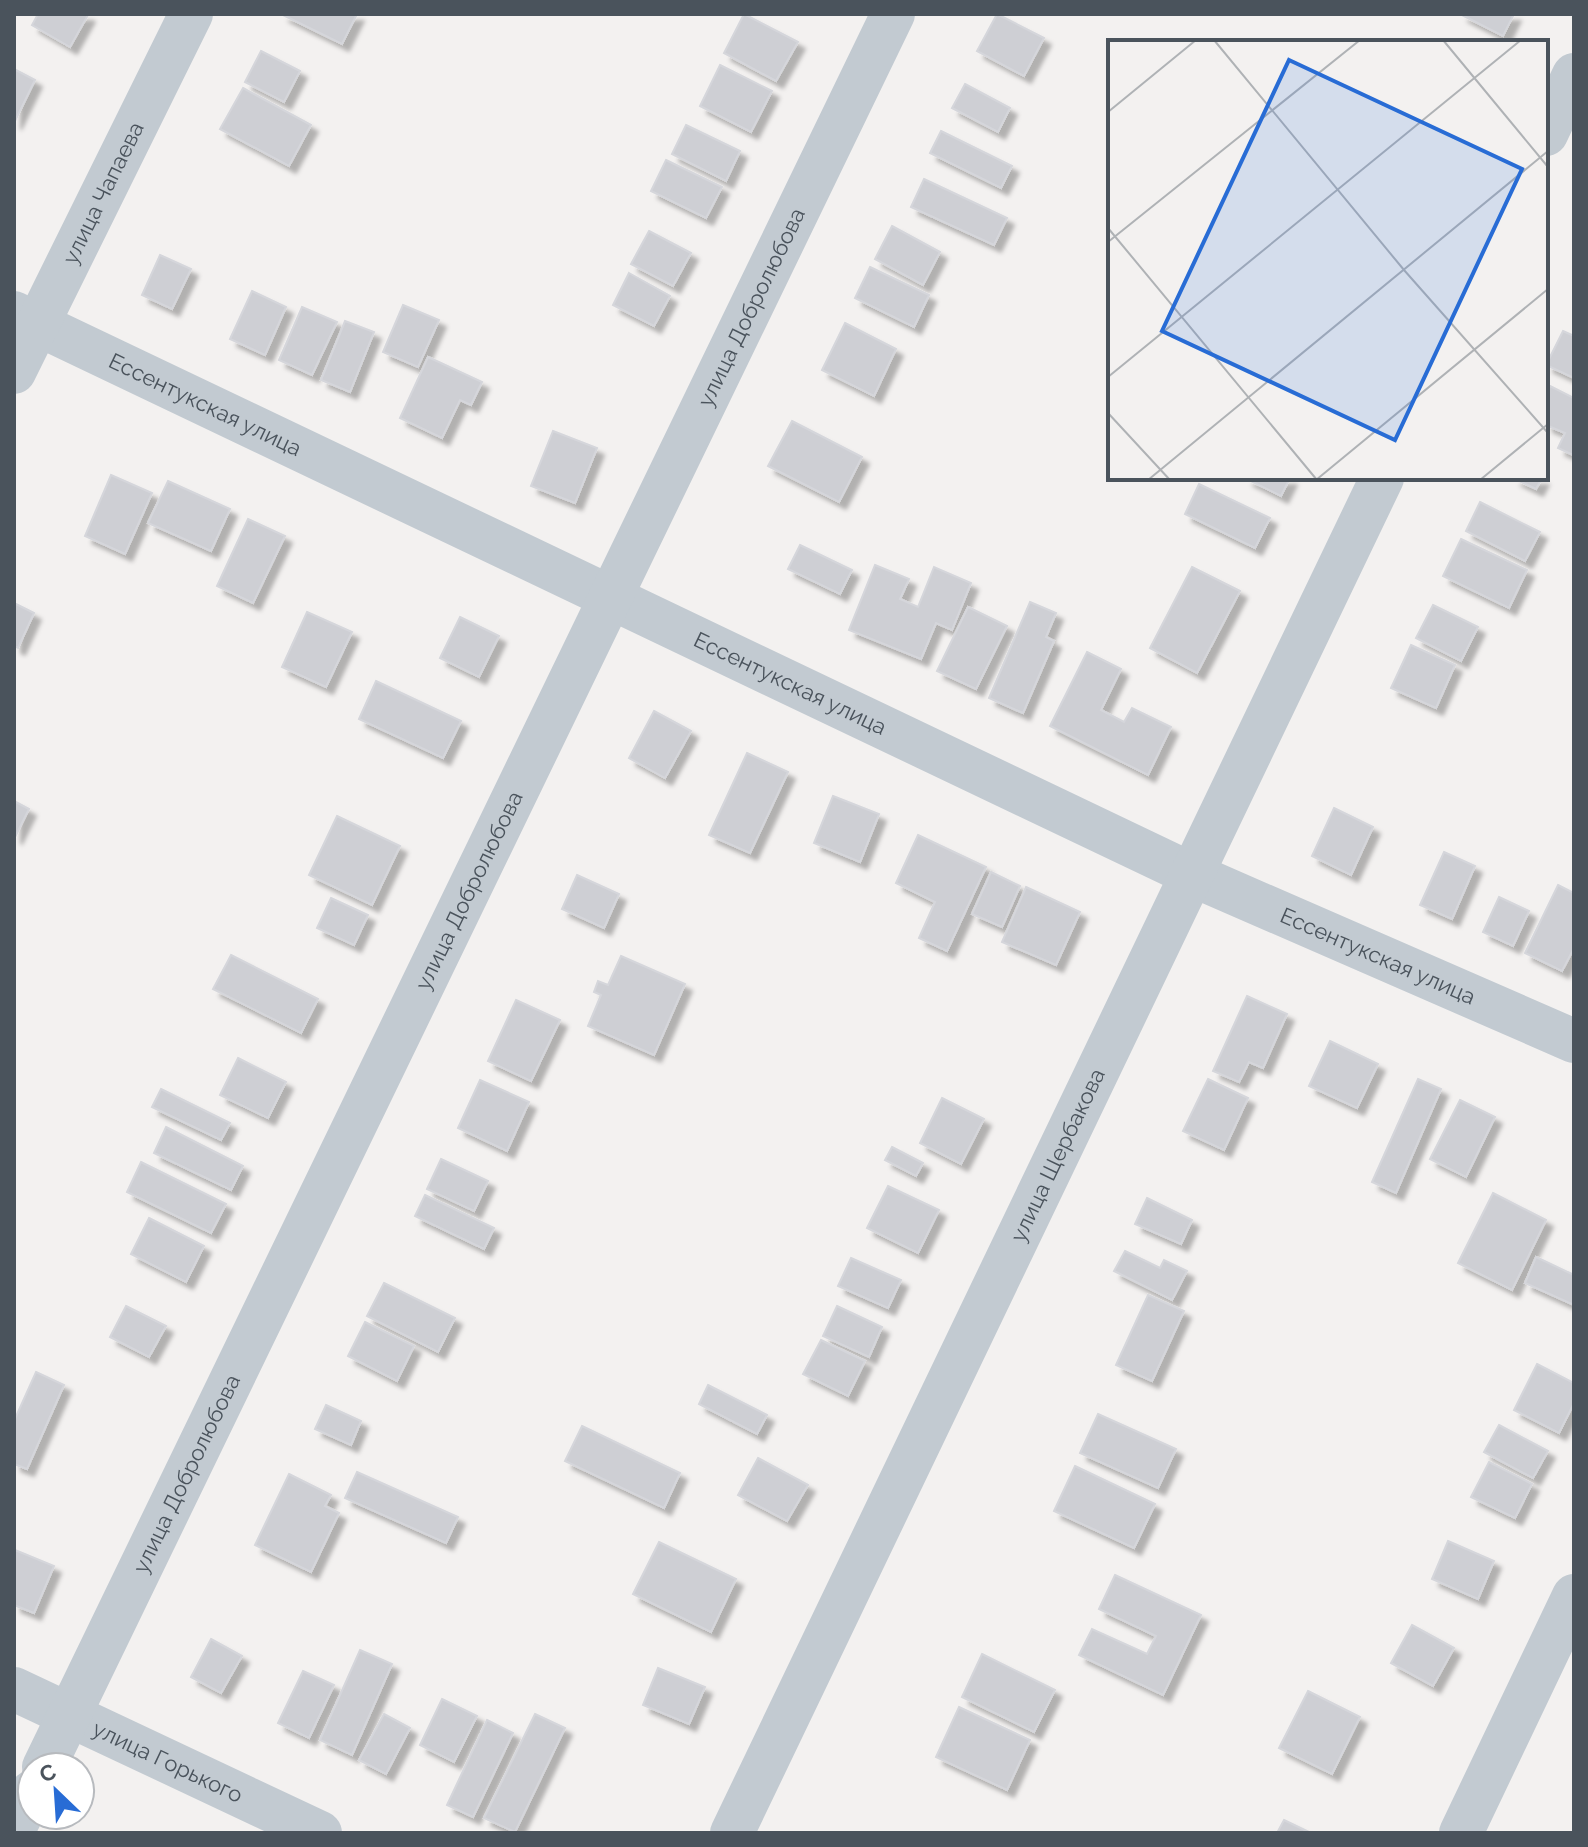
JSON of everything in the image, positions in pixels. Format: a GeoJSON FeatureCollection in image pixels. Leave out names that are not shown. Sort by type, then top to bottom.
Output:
{"type":"FeatureCollection","features":[{"type":"Feature","properties":{"kind":"street","name":"улица Чапаева"},"geometry":{"type":"LineString","coordinates":[[14,372],[26,318],[191,14]]}},
{"type":"Feature","properties":{"kind":"street","name":"улица Добролюбова"},"geometry":{"type":"LineString","coordinates":[[52,1751],[893,14]]}},
{"type":"Feature","properties":{"kind":"street"},"geometry":{"type":"LineString","coordinates":[[1548,130],[1574,75]]}},
{"type":"Feature","properties":{"kind":"street","name":"Ессентукская улица"},"geometry":{"type":"LineString","coordinates":[[26,318],[1193,875],[1574,1041]]}},
{"type":"Feature","properties":{"kind":"street","name":"улица Щербакова"},"geometry":{"type":"LineString","coordinates":[[732,1833],[1381,480]]}},
{"type":"Feature","properties":{"kind":"street"},"geometry":{"type":"LineString","coordinates":[[1461,1833],[1574,1596]]}},
{"type":"Feature","properties":{"kind":"street","name":"улица Горького"},"geometry":{"type":"LineString","coordinates":[[14,1689],[320,1833]]}},
{"type":"Feature","properties":{"kind":"building"},"geometry":{"type":"Polygon","coordinates":[[[38,14],[88,15],[70,47],[32,25],[38,14]]]}},
{"type":"Feature","properties":{"kind":"building"},"geometry":{"type":"Polygon","coordinates":[[[281,14],[357,14],[342,44],[281,14]]]}},
{"type":"Feature","properties":{"kind":"building"},"geometry":{"type":"Polygon","coordinates":[[[744,14],[798,42],[776,81],[724,53],[744,14]]]}},
{"type":"Feature","properties":{"kind":"building"},"geometry":{"type":"Polygon","coordinates":[[[997,14],[1044,38],[1024,76],[977,51],[997,14]]]}},
{"type":"Feature","properties":{"kind":"building"},"geometry":{"type":"Polygon","coordinates":[[[1460,14],[1514,14],[1503,36],[1460,14]]]}},
{"type":"Feature","properties":{"kind":"building"},"geometry":{"type":"Polygon","coordinates":[[[261,51],[300,71],[284,102],[245,82],[261,51]]]}},
{"type":"Feature","properties":{"kind":"building"},"geometry":{"type":"Polygon","coordinates":[[[720,65],[772,91],[751,132],[700,106],[720,65]]]}},
{"type":"Feature","properties":{"kind":"building"},"geometry":{"type":"Polygon","coordinates":[[[14,69],[35,80],[14,123],[14,69]]]}},
{"type":"Feature","properties":{"kind":"building"},"geometry":{"type":"Polygon","coordinates":[[[965,84],[1010,108],[998,132],[952,108],[965,84]]]}},
{"type":"Feature","properties":{"kind":"building"},"geometry":{"type":"Polygon","coordinates":[[[243,88],[311,125],[289,166],[220,129],[243,88]]]}},
{"type":"Feature","properties":{"kind":"building"},"geometry":{"type":"Polygon","coordinates":[[[686,125],[740,151],[726,181],[672,154],[686,125]]]}},
{"type":"Feature","properties":{"kind":"building"},"geometry":{"type":"Polygon","coordinates":[[[941,131],[1012,166],[1001,188],[930,153],[941,131]]]}},
{"type":"Feature","properties":{"kind":"building"},"geometry":{"type":"Polygon","coordinates":[[[666,160],[722,187],[706,218],[651,191],[666,160]]]}},
{"type":"Feature","properties":{"kind":"building"},"geometry":{"type":"Polygon","coordinates":[[[924,179],[1007,218],[994,245],[911,207],[924,179]]]}},
{"type":"Feature","properties":{"kind":"building"},"geometry":{"type":"Polygon","coordinates":[[[892,226],[940,252],[923,285],[875,259],[892,226]]]}},
{"type":"Feature","properties":{"kind":"building"},"geometry":{"type":"Polygon","coordinates":[[[649,231],[691,253],[673,286],[631,264],[649,231]]]}},
{"type":"Feature","properties":{"kind":"building"},"geometry":{"type":"Polygon","coordinates":[[[160,255],[191,269],[172,309],[142,295],[160,255]]]}},
{"type":"Feature","properties":{"kind":"building"},"geometry":{"type":"Polygon","coordinates":[[[870,267],[929,295],[914,327],[855,298],[870,267]]]}},
{"type":"Feature","properties":{"kind":"building"},"geometry":{"type":"Polygon","coordinates":[[[629,273],[670,296],[654,326],[613,305],[629,273]]]}},
{"type":"Feature","properties":{"kind":"building"},"geometry":{"type":"Polygon","coordinates":[[[252,291],[286,307],[265,355],[230,339],[252,291]]]}},
{"type":"Feature","properties":{"kind":"building"},"geometry":{"type":"Polygon","coordinates":[[[403,305],[439,320],[418,367],[383,352],[403,305]]]}},
{"type":"Feature","properties":{"kind":"building"},"geometry":{"type":"Polygon","coordinates":[[[302,307],[337,322],[312,375],[279,360],[302,307]]]}},
{"type":"Feature","properties":{"kind":"building"},"geometry":{"type":"Polygon","coordinates":[[[345,321],[374,332],[350,392],[321,380],[345,321]]]}},
{"type":"Feature","properties":{"kind":"building"},"geometry":{"type":"Polygon","coordinates":[[[845,323],[896,349],[874,396],[822,370],[845,323]]]}},
{"type":"Feature","properties":{"kind":"building"},"geometry":{"type":"Polygon","coordinates":[[[1563,331],[1574,336],[1574,378],[1548,366],[1563,331]]]}},
{"type":"Feature","properties":{"kind":"building"},"geometry":{"type":"Polygon","coordinates":[[[428,357],[482,382],[471,405],[460,400],[442,438],[400,418],[428,357]]]}},
{"type":"Feature","properties":{"kind":"building"},"geometry":{"type":"Polygon","coordinates":[[[1550,386],[1574,398],[1573,455],[1558,448],[1565,433],[1548,426],[1550,386]]]}},
{"type":"Feature","properties":{"kind":"building"},"geometry":{"type":"Polygon","coordinates":[[[792,421],[862,457],[839,502],[768,466],[792,421]]]}},
{"type":"Feature","properties":{"kind":"building"},"geometry":{"type":"Polygon","coordinates":[[[553,431],[597,448],[575,503],[531,486],[553,431]]]}},
{"type":"Feature","properties":{"kind":"building"},"geometry":{"type":"Polygon","coordinates":[[[111,475],[152,493],[125,554],[85,536],[111,475]]]}},
{"type":"Feature","properties":{"kind":"building"},"geometry":{"type":"Polygon","coordinates":[[[1249,480],[1289,480],[1281,496],[1249,480]]]}},
{"type":"Feature","properties":{"kind":"building"},"geometry":{"type":"Polygon","coordinates":[[[1517,480],[1541,480],[1536,489],[1517,480]]]}},
{"type":"Feature","properties":{"kind":"building"},"geometry":{"type":"Polygon","coordinates":[[[168,481],[230,509],[211,551],[148,523],[168,481]]]}},
{"type":"Feature","properties":{"kind":"building"},"geometry":{"type":"Polygon","coordinates":[[[1199,484],[1270,518],[1255,548],[1185,514],[1199,484]]]}},
{"type":"Feature","properties":{"kind":"building"},"geometry":{"type":"Polygon","coordinates":[[[1480,502],[1540,532],[1525,561],[1466,531],[1480,502]]]}},
{"type":"Feature","properties":{"kind":"building"},"geometry":{"type":"Polygon","coordinates":[[[248,519],[285,536],[253,603],[217,586],[248,519]]]}},
{"type":"Feature","properties":{"kind":"building"},"geometry":{"type":"Polygon","coordinates":[[[1461,539],[1527,570],[1509,608],[1443,576],[1461,539]]]}},
{"type":"Feature","properties":{"kind":"building"},"geometry":{"type":"Polygon","coordinates":[[[800,545],[852,570],[840,594],[788,569],[800,545]]]}},
{"type":"Feature","properties":{"kind":"building"},"geometry":{"type":"Polygon","coordinates":[[[875,565],[909,579],[900,599],[918,607],[934,567],[971,583],[952,630],[936,623],[921,659],[849,630],[875,565]]]}},
{"type":"Feature","properties":{"kind":"building"},"geometry":{"type":"Polygon","coordinates":[[[1192,567],[1240,591],[1197,673],[1150,648],[1192,567]]]}},
{"type":"Feature","properties":{"kind":"building"},"geometry":{"type":"Polygon","coordinates":[[[1030,602],[1056,613],[1046,637],[1054,641],[1023,713],[989,698],[1030,602]]]}},
{"type":"Feature","properties":{"kind":"building"},"geometry":{"type":"Polygon","coordinates":[[[14,603],[34,613],[18,648],[14,646],[14,603]]]}},
{"type":"Feature","properties":{"kind":"building"},"geometry":{"type":"Polygon","coordinates":[[[1433,605],[1478,627],[1461,661],[1416,638],[1433,605]]]}},
{"type":"Feature","properties":{"kind":"building"},"geometry":{"type":"Polygon","coordinates":[[[968,607],[1007,626],[976,689],[937,671],[968,607]]]}},
{"type":"Feature","properties":{"kind":"building"},"geometry":{"type":"Polygon","coordinates":[[[307,612],[352,632],[326,687],[282,667],[307,612]]]}},
{"type":"Feature","properties":{"kind":"building"},"geometry":{"type":"Polygon","coordinates":[[[460,617],[499,636],[479,677],[440,658],[460,617]]]}},
{"type":"Feature","properties":{"kind":"building"},"geometry":{"type":"Polygon","coordinates":[[[1411,645],[1455,665],[1436,708],[1391,688],[1411,645]]]}},
{"type":"Feature","properties":{"kind":"building"},"geometry":{"type":"Polygon","coordinates":[[[1087,652],[1121,669],[1101,710],[1124,722],[1132,708],[1171,727],[1148,775],[1050,726],[1087,652]]]}},
{"type":"Feature","properties":{"kind":"building"},"geometry":{"type":"Polygon","coordinates":[[[376,681],[461,721],[443,758],[359,719],[376,681]]]}},
{"type":"Feature","properties":{"kind":"building"},"geometry":{"type":"Polygon","coordinates":[[[654,711],[691,731],[665,778],[629,758],[654,711]]]}},
{"type":"Feature","properties":{"kind":"building"},"geometry":{"type":"Polygon","coordinates":[[[747,753],[788,772],[750,853],[709,835],[747,753]]]}},
{"type":"Feature","properties":{"kind":"building"},"geometry":{"type":"Polygon","coordinates":[[[833,796],[879,814],[860,862],[814,843],[833,796]]]}},
{"type":"Feature","properties":{"kind":"building"},"geometry":{"type":"Polygon","coordinates":[[[14,801],[29,809],[15,837],[14,836],[14,801]]]}},
{"type":"Feature","properties":{"kind":"building"},"geometry":{"type":"Polygon","coordinates":[[[1334,808],[1373,827],[1351,875],[1312,856],[1334,808]]]}},
{"type":"Feature","properties":{"kind":"building"},"geometry":{"type":"Polygon","coordinates":[[[337,816],[400,846],[372,905],[309,875],[337,816]]]}},
{"type":"Feature","properties":{"kind":"building"},"geometry":{"type":"Polygon","coordinates":[[[918,835],[986,867],[947,951],[919,938],[935,902],[896,883],[918,835]]]}},
{"type":"Feature","properties":{"kind":"building"},"geometry":{"type":"Polygon","coordinates":[[[1444,852],[1475,866],[1452,919],[1420,905],[1444,852]]]}},
{"type":"Feature","properties":{"kind":"building"},"geometry":{"type":"Polygon","coordinates":[[[991,872],[1020,886],[1002,927],[972,914],[991,872]]]}},
{"type":"Feature","properties":{"kind":"building"},"geometry":{"type":"Polygon","coordinates":[[[577,875],[619,894],[604,928],[562,909],[577,875]]]}},
{"type":"Feature","properties":{"kind":"building"},"geometry":{"type":"Polygon","coordinates":[[[1558,885],[1574,893],[1574,948],[1562,971],[1525,953],[1558,885]]]}},
{"type":"Feature","properties":{"kind":"building"},"geometry":{"type":"Polygon","coordinates":[[[1026,887],[1080,912],[1056,965],[1002,942],[1026,887]]]}},
{"type":"Feature","properties":{"kind":"building"},"geometry":{"type":"Polygon","coordinates":[[[1499,897],[1529,911],[1513,946],[1483,932],[1499,897]]]}},
{"type":"Feature","properties":{"kind":"building"},"geometry":{"type":"Polygon","coordinates":[[[331,898],[368,915],[354,945],[317,928],[331,898]]]}},
{"type":"Feature","properties":{"kind":"building"},"geometry":{"type":"Polygon","coordinates":[[[231,955],[318,999],[301,1033],[213,989],[231,955]]]}},
{"type":"Feature","properties":{"kind":"building"},"geometry":{"type":"Polygon","coordinates":[[[621,956],[685,984],[654,1055],[588,1026],[601,995],[594,992],[598,981],[608,985],[621,956]]]}},
{"type":"Feature","properties":{"kind":"building"},"geometry":{"type":"Polygon","coordinates":[[[1247,996],[1287,1014],[1263,1068],[1249,1062],[1239,1082],[1213,1071],[1247,996]]]}},
{"type":"Feature","properties":{"kind":"building"},"geometry":{"type":"Polygon","coordinates":[[[516,1000],[560,1020],[531,1081],[488,1061],[516,1000]]]}},
{"type":"Feature","properties":{"kind":"building"},"geometry":{"type":"Polygon","coordinates":[[[1330,1041],[1378,1064],[1357,1108],[1309,1086],[1330,1041]]]}},
{"type":"Feature","properties":{"kind":"building"},"geometry":{"type":"Polygon","coordinates":[[[238,1058],[286,1082],[268,1118],[220,1095],[238,1058]]]}},
{"type":"Feature","properties":{"kind":"building"},"geometry":{"type":"Polygon","coordinates":[[[1208,1079],[1248,1098],[1224,1150],[1183,1131],[1208,1079]]]}},
{"type":"Feature","properties":{"kind":"building"},"geometry":{"type":"Polygon","coordinates":[[[1418,1079],[1441,1089],[1396,1193],[1372,1182],[1418,1079]]]}},
{"type":"Feature","properties":{"kind":"building"},"geometry":{"type":"Polygon","coordinates":[[[480,1080],[529,1102],[507,1151],[458,1128],[480,1080]]]}},
{"type":"Feature","properties":{"kind":"building"},"geometry":{"type":"Polygon","coordinates":[[[161,1089],[230,1123],[221,1140],[152,1107],[161,1089]]]}},
{"type":"Feature","properties":{"kind":"building"},"geometry":{"type":"Polygon","coordinates":[[[942,1098],[984,1119],[961,1164],[920,1143],[942,1098]]]}},
{"type":"Feature","properties":{"kind":"building"},"geometry":{"type":"Polygon","coordinates":[[[1460,1100],[1495,1117],[1466,1177],[1430,1159],[1460,1100]]]}},
{"type":"Feature","properties":{"kind":"building"},"geometry":{"type":"Polygon","coordinates":[[[166,1127],[243,1166],[231,1190],[154,1153],[166,1127]]]}},
{"type":"Feature","properties":{"kind":"building"},"geometry":{"type":"Polygon","coordinates":[[[892,1147],[923,1163],[916,1176],[885,1160],[892,1147]]]}},
{"type":"Feature","properties":{"kind":"building"},"geometry":{"type":"Polygon","coordinates":[[[441,1159],[488,1181],[474,1211],[427,1189],[441,1159]]]}},
{"type":"Feature","properties":{"kind":"building"},"geometry":{"type":"Polygon","coordinates":[[[141,1162],[226,1204],[211,1233],[127,1192],[141,1162]]]}},
{"type":"Feature","properties":{"kind":"building"},"geometry":{"type":"Polygon","coordinates":[[[888,1186],[939,1210],[918,1253],[867,1228],[888,1186]]]}},
{"type":"Feature","properties":{"kind":"building"},"geometry":{"type":"Polygon","coordinates":[[[1493,1193],[1546,1220],[1512,1290],[1458,1263],[1493,1193]]]}},
{"type":"Feature","properties":{"kind":"building"},"geometry":{"type":"Polygon","coordinates":[[[425,1195],[494,1228],[484,1249],[415,1216],[425,1195]]]}},
{"type":"Feature","properties":{"kind":"building"},"geometry":{"type":"Polygon","coordinates":[[[1147,1198],[1192,1220],[1181,1244],[1135,1224],[1147,1198]]]}},
{"type":"Feature","properties":{"kind":"building"},"geometry":{"type":"Polygon","coordinates":[[[149,1218],[204,1246],[186,1282],[131,1254],[149,1218]]]}},
{"type":"Feature","properties":{"kind":"building"},"geometry":{"type":"Polygon","coordinates":[[[1125,1251],[1160,1268],[1164,1260],[1187,1271],[1172,1300],[1114,1271],[1125,1251]]]}},
{"type":"Feature","properties":{"kind":"building"},"geometry":{"type":"Polygon","coordinates":[[[1536,1257],[1574,1275],[1574,1305],[1525,1283],[1536,1257]]]}},
{"type":"Feature","properties":{"kind":"building"},"geometry":{"type":"Polygon","coordinates":[[[851,1258],[901,1280],[888,1308],[838,1286],[851,1258]]]}},
{"type":"Feature","properties":{"kind":"building"},"geometry":{"type":"Polygon","coordinates":[[[384,1283],[455,1318],[438,1352],[367,1316],[384,1283]]]}},
{"type":"Feature","properties":{"kind":"building"},"geometry":{"type":"Polygon","coordinates":[[[1148,1295],[1184,1311],[1152,1381],[1116,1365],[1148,1295]]]}},
{"type":"Feature","properties":{"kind":"building"},"geometry":{"type":"Polygon","coordinates":[[[126,1306],[166,1326],[149,1357],[110,1337],[126,1306]]]}},
{"type":"Feature","properties":{"kind":"building"},"geometry":{"type":"Polygon","coordinates":[[[837,1306],[882,1327],[869,1357],[823,1336],[837,1306]]]}},
{"type":"Feature","properties":{"kind":"building"},"geometry":{"type":"Polygon","coordinates":[[[365,1322],[414,1346],[397,1381],[348,1356],[365,1322]]]}},
{"type":"Feature","properties":{"kind":"building"},"geometry":{"type":"Polygon","coordinates":[[[821,1340],[865,1361],[848,1396],[803,1374],[821,1340]]]}},
{"type":"Feature","properties":{"kind":"building"},"geometry":{"type":"Polygon","coordinates":[[[1537,1364],[1574,1383],[1574,1403],[1559,1433],[1514,1410],[1537,1364]]]}},
{"type":"Feature","properties":{"kind":"building"},"geometry":{"type":"Polygon","coordinates":[[[36,1372],[64,1385],[27,1469],[14,1464],[14,1421],[36,1372]]]}},
{"type":"Feature","properties":{"kind":"building"},"geometry":{"type":"Polygon","coordinates":[[[708,1385],[767,1415],[757,1434],[699,1404],[708,1385]]]}},
{"type":"Feature","properties":{"kind":"building"},"geometry":{"type":"Polygon","coordinates":[[[326,1405],[361,1421],[351,1445],[315,1429],[326,1405]]]}},
{"type":"Feature","properties":{"kind":"building"},"geometry":{"type":"Polygon","coordinates":[[[1098,1414],[1176,1449],[1158,1488],[1080,1453],[1098,1414]]]}},
{"type":"Feature","properties":{"kind":"building"},"geometry":{"type":"Polygon","coordinates":[[[1499,1425],[1548,1451],[1533,1478],[1484,1452],[1499,1425]]]}},
{"type":"Feature","properties":{"kind":"building"},"geometry":{"type":"Polygon","coordinates":[[[582,1426],[680,1473],[664,1508],[565,1461],[582,1426]]]}},
{"type":"Feature","properties":{"kind":"building"},"geometry":{"type":"Polygon","coordinates":[[[758,1458],[808,1485],[787,1521],[738,1495],[758,1458]]]}},
{"type":"Feature","properties":{"kind":"building"},"geometry":{"type":"Polygon","coordinates":[[[1489,1462],[1532,1484],[1515,1518],[1471,1497],[1489,1462]]]}},
{"type":"Feature","properties":{"kind":"building"},"geometry":{"type":"Polygon","coordinates":[[[1075,1466],[1155,1504],[1134,1548],[1054,1511],[1075,1466]]]}},
{"type":"Feature","properties":{"kind":"building"},"geometry":{"type":"Polygon","coordinates":[[[357,1472],[458,1517],[446,1543],[345,1498],[357,1472]]]}},
{"type":"Feature","properties":{"kind":"building"},"geometry":{"type":"Polygon","coordinates":[[[289,1474],[331,1495],[325,1506],[339,1513],[311,1572],[255,1545],[289,1474]]]}},
{"type":"Feature","properties":{"kind":"building"},"geometry":{"type":"Polygon","coordinates":[[[1448,1541],[1494,1561],[1478,1599],[1432,1579],[1448,1541]]]}},
{"type":"Feature","properties":{"kind":"building"},"geometry":{"type":"Polygon","coordinates":[[[659,1542],[736,1579],[711,1632],[633,1594],[659,1542]]]}},
{"type":"Feature","properties":{"kind":"building"},"geometry":{"type":"Polygon","coordinates":[[[15,1550],[54,1566],[34,1613],[14,1605],[15,1550]]]}},
{"type":"Feature","properties":{"kind":"building"},"geometry":{"type":"Polygon","coordinates":[[[1115,1575],[1201,1615],[1163,1695],[1079,1655],[1092,1629],[1147,1654],[1156,1636],[1099,1609],[1115,1575]]]}},
{"type":"Feature","properties":{"kind":"building"},"geometry":{"type":"Polygon","coordinates":[[[1412,1625],[1454,1648],[1433,1686],[1391,1663],[1412,1625]]]}},
{"type":"Feature","properties":{"kind":"building"},"geometry":{"type":"Polygon","coordinates":[[[211,1639],[242,1656],[221,1693],[191,1677],[211,1639]]]}},
{"type":"Feature","properties":{"kind":"building"},"geometry":{"type":"Polygon","coordinates":[[[360,1650],[392,1664],[352,1755],[320,1740],[360,1650]]]}},
{"type":"Feature","properties":{"kind":"building"},"geometry":{"type":"Polygon","coordinates":[[[982,1654],[1055,1690],[1034,1732],[962,1697],[982,1654]]]}},
{"type":"Feature","properties":{"kind":"building"},"geometry":{"type":"Polygon","coordinates":[[[658,1668],[705,1687],[689,1724],[643,1705],[658,1668]]]}},
{"type":"Feature","properties":{"kind":"building"},"geometry":{"type":"Polygon","coordinates":[[[303,1671],[334,1685],[309,1738],[278,1723],[303,1671]]]}},
{"type":"Feature","properties":{"kind":"building"},"geometry":{"type":"Polygon","coordinates":[[[1308,1691],[1360,1717],[1332,1774],[1279,1748],[1308,1691]]]}},
{"type":"Feature","properties":{"kind":"building"},"geometry":{"type":"Polygon","coordinates":[[[442,1699],[477,1716],[454,1762],[420,1745],[442,1699]]]}},
{"type":"Feature","properties":{"kind":"building"},"geometry":{"type":"Polygon","coordinates":[[[959,1707],[1030,1740],[1007,1790],[936,1757],[959,1707]]]}},
{"type":"Feature","properties":{"kind":"building"},"geometry":{"type":"Polygon","coordinates":[[[384,1714],[410,1728],[386,1774],[359,1760],[384,1714]]]}},
{"type":"Feature","properties":{"kind":"building"},"geometry":{"type":"Polygon","coordinates":[[[535,1714],[565,1728],[515,1832],[484,1818],[535,1714]]]}},
{"type":"Feature","properties":{"kind":"building"},"geometry":{"type":"Polygon","coordinates":[[[487,1720],[513,1733],[473,1817],[447,1805],[487,1720]]]}},
{"type":"Feature","properties":{"kind":"building"},"geometry":{"type":"Polygon","coordinates":[[[1284,1820],[1311,1833],[1277,1833],[1284,1820]]]}}]}
